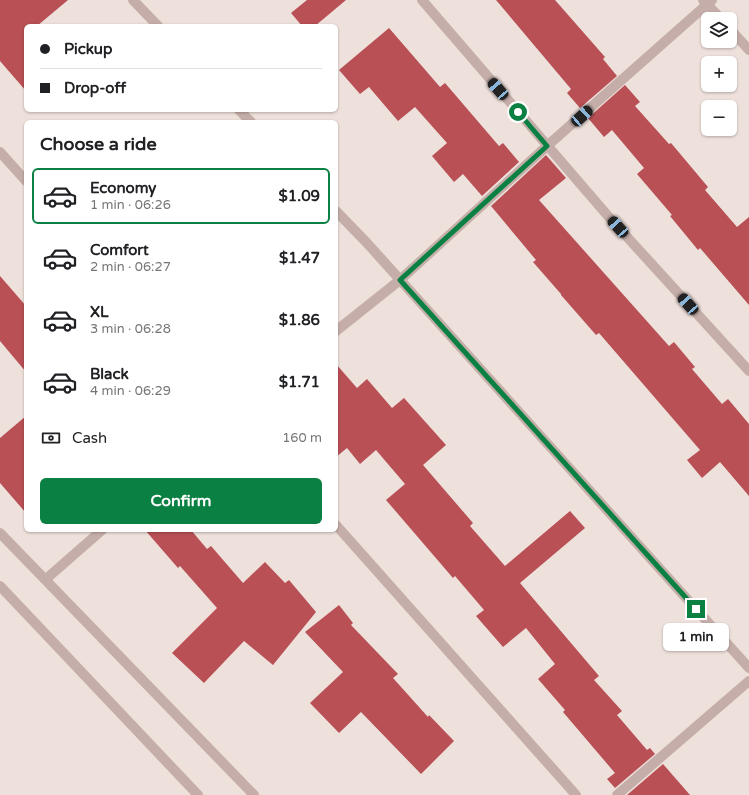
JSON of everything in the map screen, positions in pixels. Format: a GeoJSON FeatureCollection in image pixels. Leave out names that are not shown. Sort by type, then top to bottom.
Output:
{"type":"FeatureCollection","features":[{"type":"Feature","properties":{"kind":"street"},"geometry":{"type":"LineString","coordinates":[[134,0],[156,24]]}},
{"type":"Feature","properties":{"kind":"street"},"geometry":{"type":"LineString","coordinates":[[422,0],[608,216],[749,371]]}},
{"type":"Feature","properties":{"kind":"street"},"geometry":{"type":"LineString","coordinates":[[338,329],[400,280],[708,1],[716,12]]}},
{"type":"Feature","properties":{"kind":"street"},"geometry":{"type":"LineString","coordinates":[[737,37],[749,50]]}},
{"type":"Feature","properties":{"kind":"street"},"geometry":{"type":"LineString","coordinates":[[241,112],[249,120]]}},
{"type":"Feature","properties":{"kind":"street"},"geometry":{"type":"LineString","coordinates":[[0,152],[24,179]]}},
{"type":"Feature","properties":{"kind":"street"},"geometry":{"type":"LineString","coordinates":[[338,213],[749,668]]}},
{"type":"Feature","properties":{"kind":"street"},"geometry":{"type":"LineString","coordinates":[[338,527],[576,795]]}},
{"type":"Feature","properties":{"kind":"street"},"geometry":{"type":"LineString","coordinates":[[46,579],[100,532]]}},
{"type":"Feature","properties":{"kind":"street"},"geometry":{"type":"LineString","coordinates":[[0,533],[254,795]]}},
{"type":"Feature","properties":{"kind":"street"},"geometry":{"type":"LineString","coordinates":[[0,586],[198,795]]}},
{"type":"Feature","properties":{"kind":"street"},"geometry":{"type":"LineString","coordinates":[[617,795],[749,681]]}},
{"type":"Feature","properties":{"kind":"building"},"geometry":{"type":"Polygon","coordinates":[[[0,0],[68,0],[39,24],[24,24],[24,89],[0,61],[0,0]]]}},
{"type":"Feature","properties":{"kind":"building"},"geometry":{"type":"Polygon","coordinates":[[[307,0],[346,0],[317,24],[300,24],[291,13],[307,0]]]}},
{"type":"Feature","properties":{"kind":"building"},"geometry":{"type":"Polygon","coordinates":[[[496,0],[555,0],[605,57],[603,59],[617,76],[580,108],[567,93],[571,89],[496,0]]]}},
{"type":"Feature","properties":{"kind":"building"},"geometry":{"type":"Polygon","coordinates":[[[389,28],[440,87],[445,83],[499,146],[503,143],[519,162],[482,196],[463,174],[454,182],[432,156],[447,143],[415,107],[398,121],[369,87],[360,94],[339,70],[389,28]]]}},
{"type":"Feature","properties":{"kind":"building"},"geometry":{"type":"Polygon","coordinates":[[[625,85],[640,102],[635,106],[669,144],[671,143],[708,187],[705,190],[737,227],[749,217],[749,305],[700,248],[698,250],[670,216],[672,215],[637,174],[644,168],[612,130],[604,137],[588,118],[625,85]]]}},
{"type":"Feature","properties":{"kind":"building"},"geometry":{"type":"Polygon","coordinates":[[[546,155],[566,178],[539,200],[669,346],[674,342],[695,367],[692,369],[722,404],[728,399],[749,424],[749,496],[720,462],[702,478],[687,460],[700,450],[599,333],[596,335],[561,295],[533,262],[536,260],[491,206],[546,155]]]}},
{"type":"Feature","properties":{"kind":"building"},"geometry":{"type":"Polygon","coordinates":[[[0,276],[24,304],[24,370],[0,341],[0,276]]]}},
{"type":"Feature","properties":{"kind":"building"},"geometry":{"type":"Polygon","coordinates":[[[338,366],[357,388],[367,379],[392,408],[404,398],[446,445],[423,465],[473,523],[470,526],[505,566],[570,511],[585,528],[520,583],[599,676],[594,680],[622,711],[617,715],[647,750],[650,748],[655,754],[615,788],[607,779],[615,773],[563,712],[565,710],[538,679],[555,664],[526,628],[503,647],[476,616],[484,610],[455,576],[453,578],[386,500],[405,484],[376,450],[360,464],[347,448],[338,455],[338,366]]]}},
{"type":"Feature","properties":{"kind":"building"},"geometry":{"type":"Polygon","coordinates":[[[24,418],[24,511],[0,483],[0,438],[24,418]]]}},
{"type":"Feature","properties":{"kind":"building"},"geometry":{"type":"Polygon","coordinates":[[[147,532],[193,532],[207,549],[211,546],[243,583],[265,562],[285,583],[289,580],[316,612],[273,665],[244,641],[204,683],[172,653],[217,608],[180,566],[178,568],[147,532]]]}},
{"type":"Feature","properties":{"kind":"building"},"geometry":{"type":"Polygon","coordinates":[[[339,605],[353,623],[351,625],[398,674],[393,678],[428,717],[429,715],[454,741],[421,774],[361,712],[339,733],[310,703],[343,672],[305,632],[339,605]]]}},
{"type":"Feature","properties":{"kind":"building"},"geometry":{"type":"Polygon","coordinates":[[[663,764],[690,795],[627,795],[663,764]]]}},
{"type":"Feature","properties":{"kind":"route"},"geometry":{"type":"LineString","coordinates":[[518,112],[547,146],[400,280],[696,609]]}}]}
